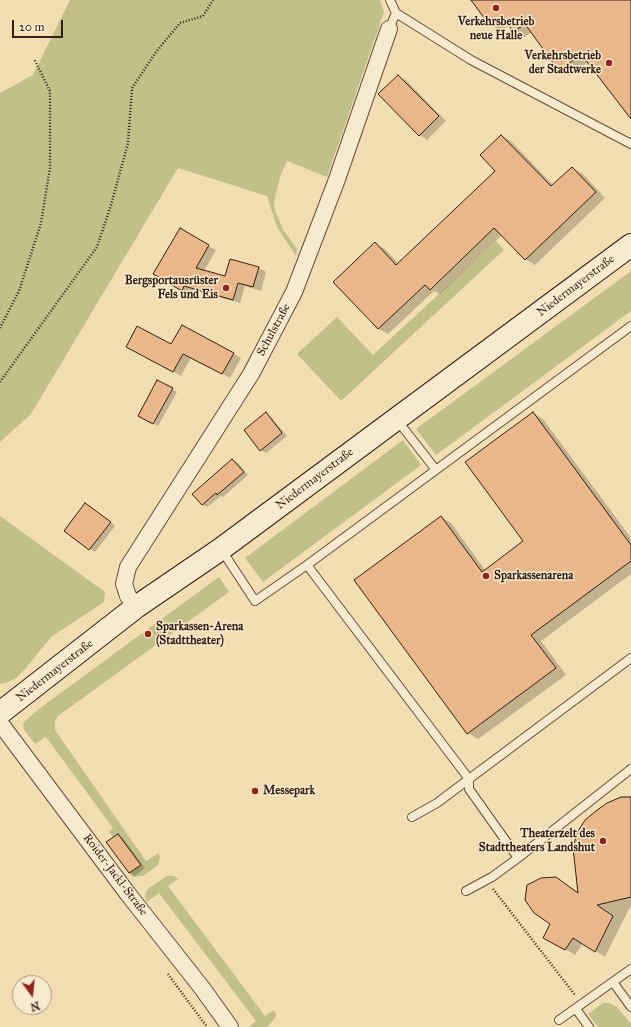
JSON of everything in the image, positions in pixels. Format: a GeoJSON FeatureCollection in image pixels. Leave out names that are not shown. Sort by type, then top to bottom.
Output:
{"type":"FeatureCollection","features":[{"type":"Feature","properties":{"kind":"main road","name":"Niedermayerstraße"},"geometry":{"type":"LineString","coordinates":[[0,713],[136,608],[221,549],[631,246]]}},
{"type":"Feature","properties":{"kind":"street","name":"Schulstraße"},"geometry":{"type":"LineString","coordinates":[[136,608],[128,596],[124,584],[128,567],[251,374],[294,292],[337,182],[389,29]]}},
{"type":"Feature","properties":{"kind":"street","name":"Roider-Jackl-Straße"},"geometry":{"type":"LineString","coordinates":[[0,723],[230,1027]]}},
{"type":"Feature","properties":{"kind":"lane"},"geometry":{"type":"LineString","coordinates":[[390,0],[396,12],[471,60],[631,144]]}},
{"type":"Feature","properties":{"kind":"lane"},"geometry":{"type":"LineString","coordinates":[[389,29],[396,12]]}},
{"type":"Feature","properties":{"kind":"lane"},"geometry":{"type":"LineString","coordinates":[[221,549],[255,601],[307,565],[631,326]]}},
{"type":"Feature","properties":{"kind":"lane"},"geometry":{"type":"LineString","coordinates":[[396,419],[436,470]]}},
{"type":"Feature","properties":{"kind":"lane"},"geometry":{"type":"LineString","coordinates":[[307,565],[469,779],[469,789],[518,858]]}},
{"type":"Feature","properties":{"kind":"lane"},"geometry":{"type":"LineString","coordinates":[[412,817],[437,803],[631,658]]}},
{"type":"Feature","properties":{"kind":"lane"},"geometry":{"type":"LineString","coordinates":[[466,891],[486,880],[518,858],[631,769]]}},
{"type":"Feature","properties":{"kind":"lane"},"geometry":{"type":"LineString","coordinates":[[559,1020],[631,969]]}},
{"type":"Feature","properties":{"kind":"lane"},"geometry":{"type":"LineString","coordinates":[[613,982],[631,1008]]}},
{"type":"Feature","properties":{"kind":"lane"},"geometry":{"type":"LineString","coordinates":[[579,1007],[589,1027]]}},
{"type":"Feature","properties":{"kind":"path"},"geometry":{"type":"LineString","coordinates":[[0,382],[97,247],[111,205],[128,143],[132,88],[156,52],[180,24],[203,16],[213,0]]}},
{"type":"Feature","properties":{"kind":"path"},"geometry":{"type":"LineString","coordinates":[[0,328],[19,291],[41,223],[50,168],[50,91],[34,59]]}},
{"type":"Feature","properties":{"kind":"path"},"geometry":{"type":"LineString","coordinates":[[486,880],[579,1007]]}},
{"type":"Feature","properties":{"kind":"shaded area"},"geometry":{"type":"Polygon","coordinates":[[[70,0],[380,0],[384,12],[327,177],[287,161],[280,177],[274,203],[276,213],[284,231],[297,249],[296,256],[277,227],[267,196],[178,168],[31,414],[0,442],[0,93],[33,75],[70,0]]]}},
{"type":"Feature","properties":{"kind":"shaded area"},"geometry":{"type":"Polygon","coordinates":[[[496,241],[504,250],[341,401],[297,354],[337,317],[373,355],[496,241]]]}},
{"type":"Feature","properties":{"kind":"shaded area"},"geometry":{"type":"Polygon","coordinates":[[[631,271],[631,311],[436,455],[416,429],[631,271]]]}},
{"type":"Feature","properties":{"kind":"shaded area"},"geometry":{"type":"Polygon","coordinates":[[[403,440],[421,465],[263,582],[245,558],[403,440]]]}},
{"type":"Feature","properties":{"kind":"shaded area"},"geometry":{"type":"Polygon","coordinates":[[[0,516],[105,592],[104,602],[51,637],[16,678],[1,684],[0,683],[0,516]]]}},
{"type":"Feature","properties":{"kind":"shaded area"},"geometry":{"type":"Polygon","coordinates":[[[219,577],[229,592],[58,716],[55,722],[55,730],[146,861],[159,853],[160,857],[158,865],[143,876],[133,877],[129,873],[141,865],[118,834],[113,837],[109,832],[113,828],[46,737],[35,744],[24,730],[23,724],[40,708],[219,577]]]}},
{"type":"Feature","properties":{"kind":"shaded area"},"geometry":{"type":"Polygon","coordinates":[[[167,876],[174,876],[178,879],[168,886],[265,1016],[274,1010],[276,1014],[275,1018],[267,1027],[249,1027],[256,1021],[159,893],[147,902],[145,896],[149,888],[167,876]]]}},
{"type":"Feature","properties":{"kind":"shaded area"},"geometry":{"type":"Polygon","coordinates":[[[603,1003],[609,1003],[617,1007],[631,1024],[631,1027],[598,1027],[588,1014],[603,1003]]]}},
{"type":"Feature","properties":{"kind":"building","name":"Verkehrsbetrieb der Stadtwerke"},"geometry":{"type":"Polygon","coordinates":[[[471,0],[631,0],[631,119],[581,54],[559,71],[525,24],[513,32],[503,16],[490,26],[471,0]]]}},
{"type":"Feature","properties":{"kind":"building"},"geometry":{"type":"Polygon","coordinates":[[[398,75],[439,116],[419,136],[378,94],[398,75]]]}},
{"type":"Feature","properties":{"kind":"building"},"geometry":{"type":"Polygon","coordinates":[[[501,135],[551,186],[572,167],[596,192],[525,260],[494,228],[430,290],[425,285],[378,329],[333,282],[375,242],[396,265],[495,171],[480,155],[501,135]]]}},
{"type":"Feature","properties":{"kind":"building"},"geometry":{"type":"Polygon","coordinates":[[[180,228],[209,245],[196,268],[225,276],[230,259],[259,267],[253,287],[238,283],[233,300],[184,286],[182,291],[153,274],[180,228]]]}},
{"type":"Feature","properties":{"kind":"building"},"geometry":{"type":"Polygon","coordinates":[[[182,325],[234,353],[222,374],[183,354],[173,372],[126,347],[137,326],[171,344],[182,325]]]}},
{"type":"Feature","properties":{"kind":"building"},"geometry":{"type":"Polygon","coordinates":[[[157,380],[173,388],[153,424],[138,416],[157,380]]]}},
{"type":"Feature","properties":{"kind":"building"},"geometry":{"type":"Polygon","coordinates":[[[266,412],[282,433],[260,451],[244,430],[266,412]]]}},
{"type":"Feature","properties":{"kind":"building","name":"Sparkassenarena"},"geometry":{"type":"Polygon","coordinates":[[[533,412],[631,545],[631,561],[531,635],[556,668],[467,734],[354,580],[441,516],[482,572],[523,541],[465,462],[533,412]]]}},
{"type":"Feature","properties":{"kind":"building"},"geometry":{"type":"Polygon","coordinates":[[[232,459],[244,472],[217,495],[216,493],[202,505],[192,494],[232,459]]]}},
{"type":"Feature","properties":{"kind":"building"},"geometry":{"type":"Polygon","coordinates":[[[85,503],[111,522],[89,550],[64,531],[85,503]]]}},
{"type":"Feature","properties":{"kind":"building"},"geometry":{"type":"Polygon","coordinates":[[[621,797],[631,797],[631,897],[597,905],[613,916],[595,952],[573,938],[565,950],[543,938],[550,924],[534,913],[525,900],[527,885],[541,878],[556,877],[578,893],[573,848],[577,833],[585,820],[596,811],[607,803],[621,797]]]}},
{"type":"Feature","properties":{"kind":"building"},"geometry":{"type":"Polygon","coordinates":[[[118,834],[141,865],[129,873],[106,842],[118,834]]]}},
{"type":"Feature","properties":{"kind":"place","name":"Verkehrsbetrieb neue Halle"},"geometry":{"type":"Point","coordinates":[496,8]}},
{"type":"Feature","properties":{"kind":"place","name":"Verkehrsbetrieb der Stadtwerke"},"geometry":{"type":"Point","coordinates":[609,63]}},
{"type":"Feature","properties":{"kind":"place","name":"Bergsportausrüster Fels und Eis"},"geometry":{"type":"Point","coordinates":[226,288]}},
{"type":"Feature","properties":{"kind":"place","name":"Sparkassenarena"},"geometry":{"type":"Point","coordinates":[486,576]}},
{"type":"Feature","properties":{"kind":"place","name":"Sparkassen-Arena (Stadttheater)"},"geometry":{"type":"Point","coordinates":[148,634]}},
{"type":"Feature","properties":{"kind":"place","name":"Messepark"},"geometry":{"type":"Point","coordinates":[255,791]}},
{"type":"Feature","properties":{"kind":"place","name":"Theaterzelt des Stadttheaters Landshut"},"geometry":{"type":"Point","coordinates":[603,841]}}]}
